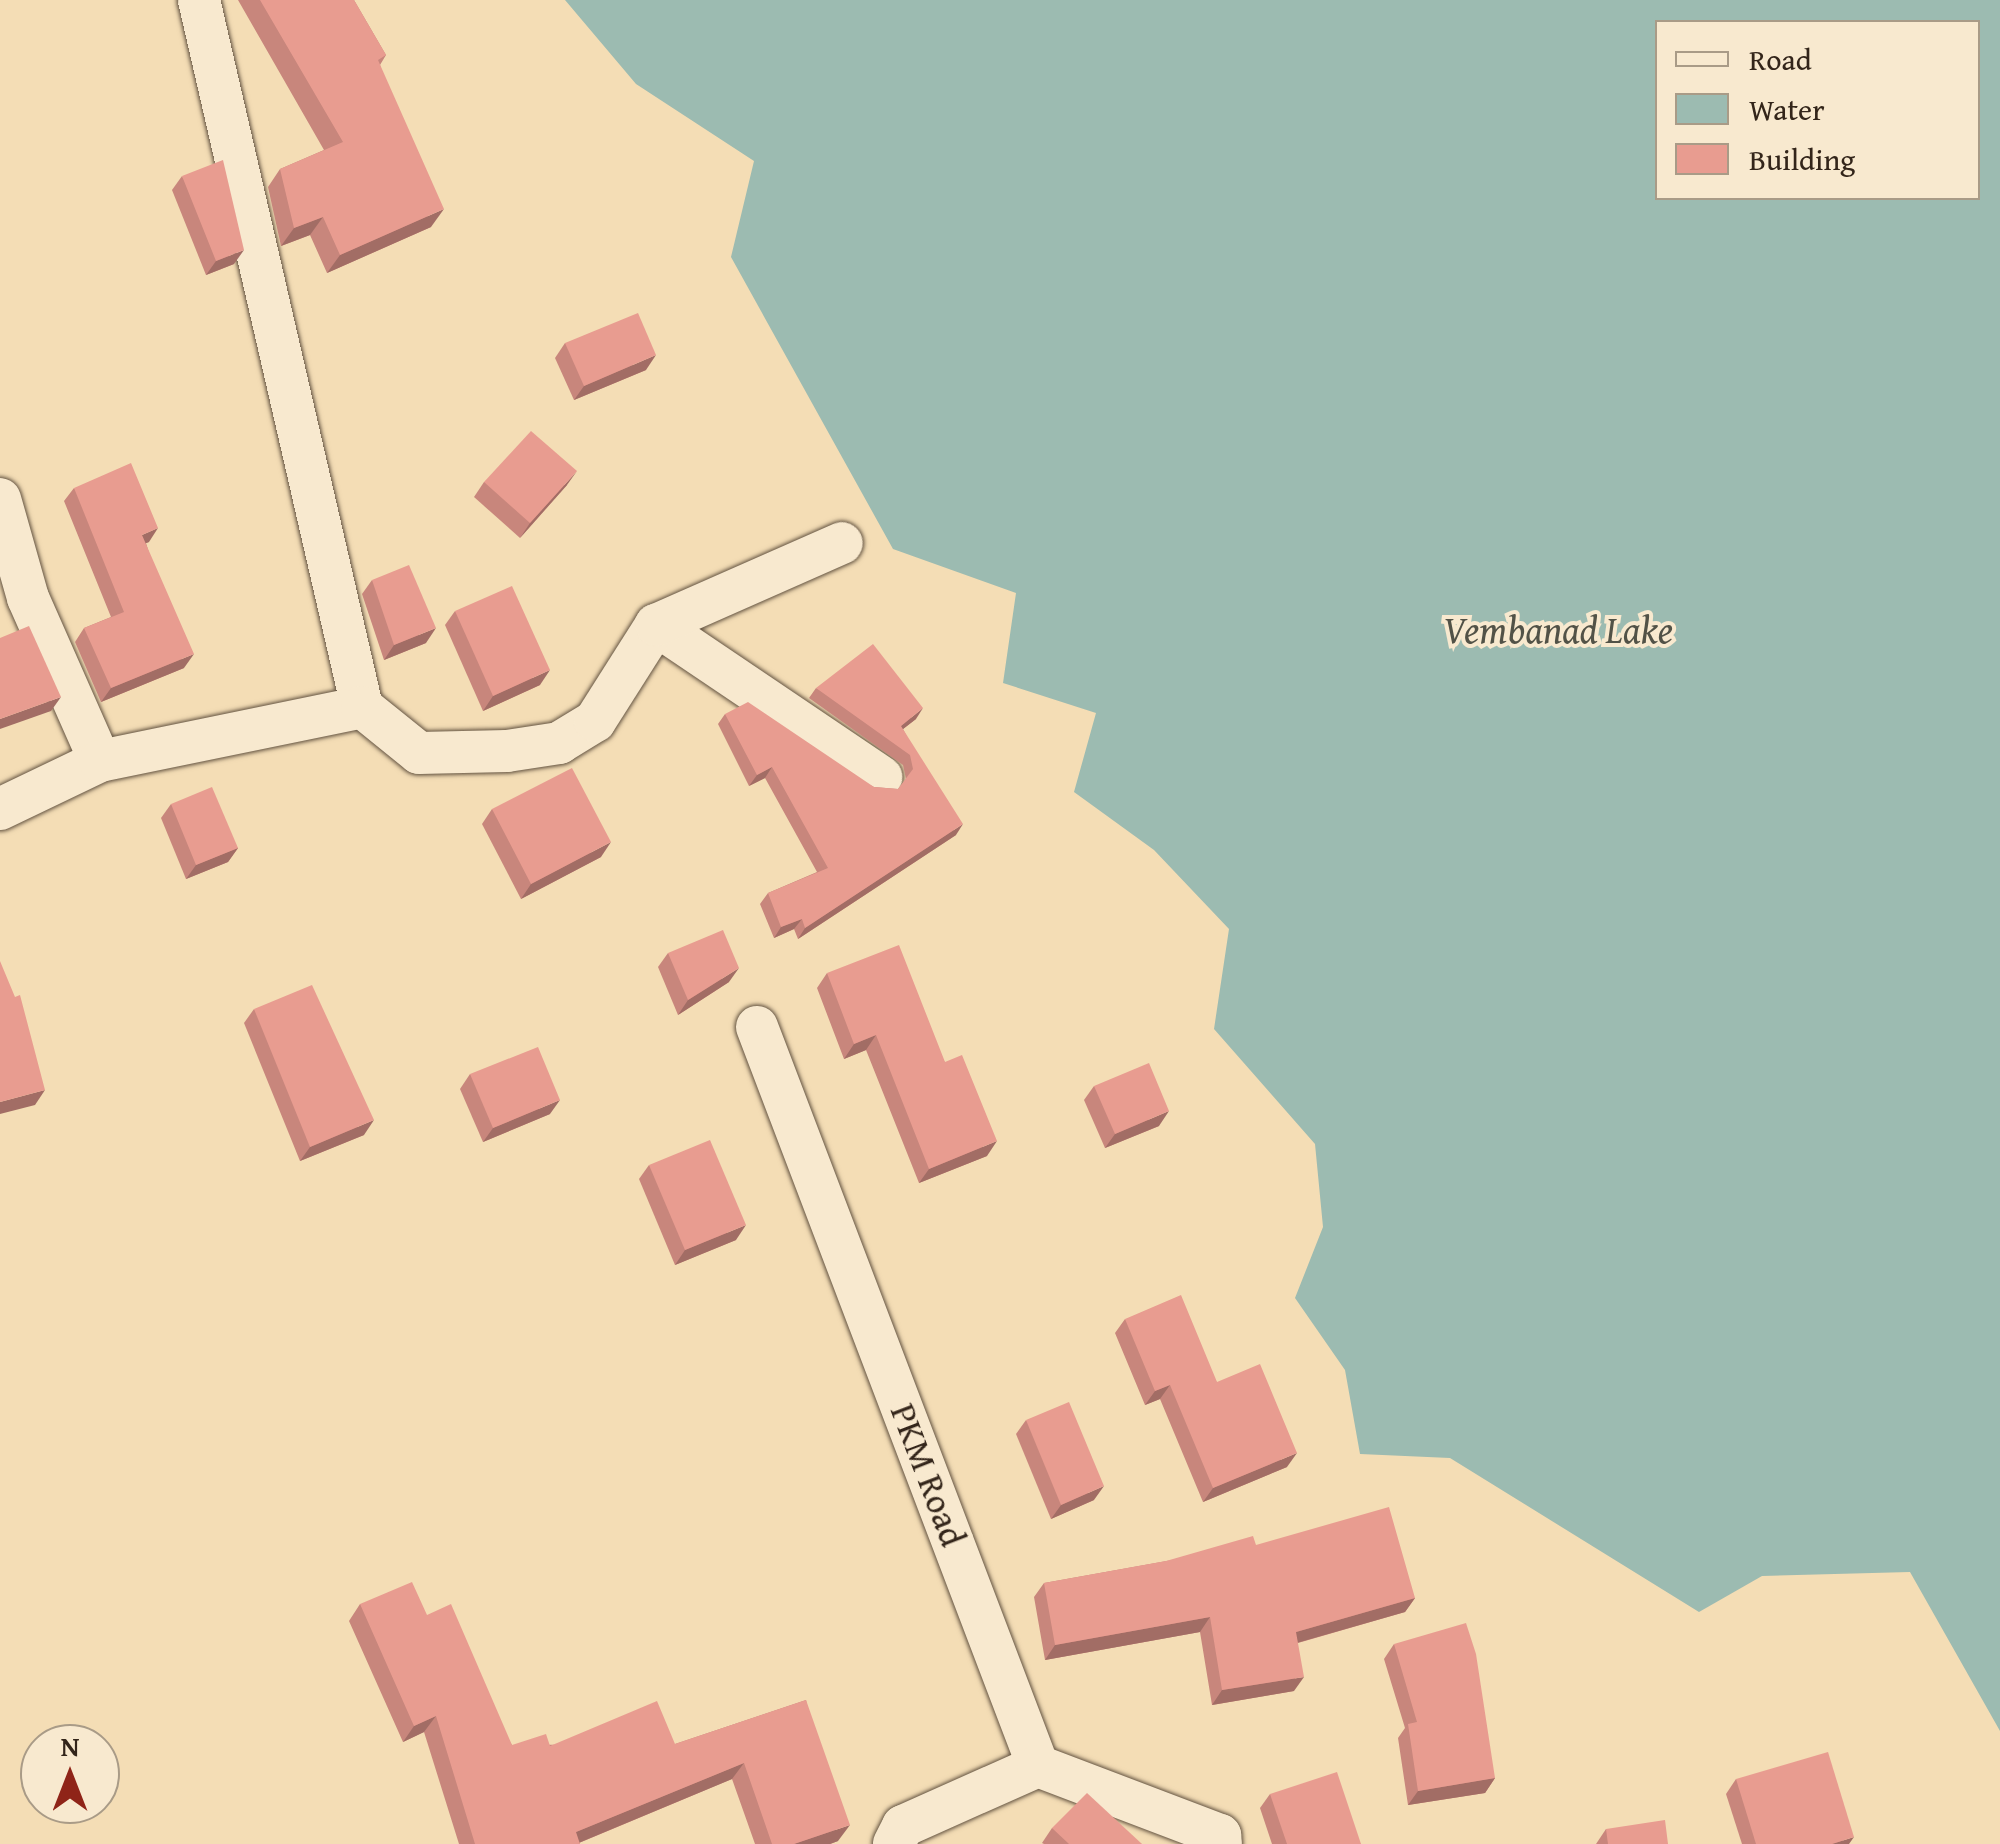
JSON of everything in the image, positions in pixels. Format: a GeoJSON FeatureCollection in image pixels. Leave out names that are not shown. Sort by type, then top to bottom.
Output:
{"type":"FeatureCollection","features":[{"type":"Feature","properties":{"kind":"street"},"geometry":{"type":"LineString","coordinates":[[199,0],[362,706],[418,752],[508,751],[560,743],[595,721],[656,625],[842,542]]}},
{"type":"Feature","properties":{"kind":"street"},"geometry":{"type":"LineString","coordinates":[[0,499],[28,598],[100,762]]}},
{"type":"Feature","properties":{"kind":"street"},"geometry":{"type":"LineString","coordinates":[[656,625],[881,777]]}},
{"type":"Feature","properties":{"kind":"street"},"geometry":{"type":"LineString","coordinates":[[0,809],[100,762],[362,706]]}},
{"type":"Feature","properties":{"kind":"street","name":"PKM Road"},"geometry":{"type":"LineString","coordinates":[[757,1027],[1038,1766]]}},
{"type":"Feature","properties":{"kind":"street"},"geometry":{"type":"LineString","coordinates":[[894,1844],[903,1826],[1038,1766],[1220,1835],[1221,1844]]}},
{"type":"Feature","properties":{"kind":"water","name":"Vembanad Lake"},"geometry":{"type":"Polygon","coordinates":[[[565,0],[2000,0],[2000,1731],[1910,1572],[1762,1576],[1699,1612],[1450,1458],[1360,1454],[1345,1370],[1295,1298],[1323,1227],[1315,1144],[1214,1029],[1229,929],[1154,850],[1074,792],[1096,713],[1003,683],[1016,593],[893,549],[731,257],[754,161],[636,84],[565,0]]]}},
{"type":"Feature","properties":{"kind":"building"},"geometry":{"type":"Polygon","coordinates":[[[260,0],[354,0],[386,55],[378,60],[444,209],[340,255],[323,217],[294,228],[280,169],[343,142],[260,0]]]}},
{"type":"Feature","properties":{"kind":"building"},"geometry":{"type":"Polygon","coordinates":[[[223,160],[244,250],[216,261],[182,176],[223,160]]]}},
{"type":"Feature","properties":{"kind":"building"},"geometry":{"type":"Polygon","coordinates":[[[638,313],[656,355],[584,386],[565,343],[638,313]]]}},
{"type":"Feature","properties":{"kind":"building"},"geometry":{"type":"Polygon","coordinates":[[[531,431],[577,471],[530,523],[484,482],[531,431]]]}},
{"type":"Feature","properties":{"kind":"building"},"geometry":{"type":"Polygon","coordinates":[[[131,463],[158,528],[142,535],[194,654],[111,688],[84,628],[124,612],[74,488],[131,463]]]}},
{"type":"Feature","properties":{"kind":"building"},"geometry":{"type":"Polygon","coordinates":[[[409,565],[436,628],[394,645],[372,580],[409,565]]]}},
{"type":"Feature","properties":{"kind":"building"},"geometry":{"type":"Polygon","coordinates":[[[512,586],[550,670],[493,696],[455,611],[512,586]]]}},
{"type":"Feature","properties":{"kind":"building"},"geometry":{"type":"Polygon","coordinates":[[[29,626],[61,697],[0,719],[0,638],[29,626]]]}},
{"type":"Feature","properties":{"kind":"building"},"geometry":{"type":"Polygon","coordinates":[[[873,644],[923,708],[901,726],[963,824],[805,928],[802,919],[781,927],[768,893],[828,868],[772,767],[757,775],[725,714],[748,702],[874,787],[898,789],[913,769],[910,755],[816,688],[873,644]]]}},
{"type":"Feature","properties":{"kind":"building"},"geometry":{"type":"Polygon","coordinates":[[[572,768],[611,842],[531,884],[492,809],[572,768]]]}},
{"type":"Feature","properties":{"kind":"building"},"geometry":{"type":"Polygon","coordinates":[[[212,787],[238,848],[196,865],[171,804],[212,787]]]}},
{"type":"Feature","properties":{"kind":"building"},"geometry":{"type":"Polygon","coordinates":[[[723,930],[739,968],[688,1000],[668,953],[723,930]]]}},
{"type":"Feature","properties":{"kind":"building"},"geometry":{"type":"Polygon","coordinates":[[[899,945],[945,1062],[962,1055],[997,1141],[929,1169],[876,1035],[854,1044],[827,973],[899,945]]]}},
{"type":"Feature","properties":{"kind":"building"},"geometry":{"type":"Polygon","coordinates":[[[0,961],[15,997],[20,995],[45,1090],[0,1102],[0,961]]]}},
{"type":"Feature","properties":{"kind":"building"},"geometry":{"type":"Polygon","coordinates":[[[312,985],[374,1120],[310,1147],[254,1009],[312,985]]]}},
{"type":"Feature","properties":{"kind":"building"},"geometry":{"type":"Polygon","coordinates":[[[538,1047],[560,1100],[493,1128],[470,1074],[538,1047]]]}},
{"type":"Feature","properties":{"kind":"building"},"geometry":{"type":"Polygon","coordinates":[[[1149,1063],[1169,1111],[1115,1134],[1094,1086],[1149,1063]]]}},
{"type":"Feature","properties":{"kind":"building"},"geometry":{"type":"Polygon","coordinates":[[[710,1140],[746,1225],[685,1250],[649,1165],[710,1140]]]}},
{"type":"Feature","properties":{"kind":"building"},"geometry":{"type":"Polygon","coordinates":[[[1181,1295],[1217,1382],[1260,1364],[1297,1453],[1213,1488],[1170,1385],[1155,1391],[1125,1319],[1181,1295]]]}},
{"type":"Feature","properties":{"kind":"building"},"geometry":{"type":"Polygon","coordinates":[[[1069,1402],[1104,1486],[1061,1505],[1026,1420],[1069,1402]]]}},
{"type":"Feature","properties":{"kind":"building"},"geometry":{"type":"Polygon","coordinates":[[[1389,1507],[1415,1598],[1296,1632],[1304,1677],[1222,1690],[1210,1617],[1055,1645],[1044,1583],[1166,1561],[1253,1536],[1256,1545],[1389,1507]]]}},
{"type":"Feature","properties":{"kind":"building"},"geometry":{"type":"Polygon","coordinates":[[[412,1582],[427,1615],[451,1604],[512,1745],[546,1734],[550,1746],[657,1701],[675,1744],[806,1700],[850,1825],[794,1844],[772,1844],[744,1763],[576,1832],[580,1844],[475,1844],[436,1716],[414,1726],[360,1604],[412,1582]]]}},
{"type":"Feature","properties":{"kind":"building"},"geometry":{"type":"Polygon","coordinates":[[[1466,1623],[1476,1654],[1495,1778],[1418,1791],[1408,1724],[1417,1722],[1394,1644],[1466,1623]]]}},
{"type":"Feature","properties":{"kind":"building"},"geometry":{"type":"Polygon","coordinates":[[[1828,1752],[1854,1837],[1832,1844],[1756,1844],[1736,1779],[1828,1752]]]}},
{"type":"Feature","properties":{"kind":"building"},"geometry":{"type":"Polygon","coordinates":[[[1337,1772],[1361,1844],[1287,1844],[1270,1794],[1337,1772]]]}},
{"type":"Feature","properties":{"kind":"building"},"geometry":{"type":"Polygon","coordinates":[[[1087,1793],[1142,1844],[1069,1844],[1052,1828],[1087,1793]]]}},
{"type":"Feature","properties":{"kind":"building"},"geometry":{"type":"Polygon","coordinates":[[[1665,1820],[1668,1844],[1608,1844],[1606,1829],[1665,1820]]]}}]}
